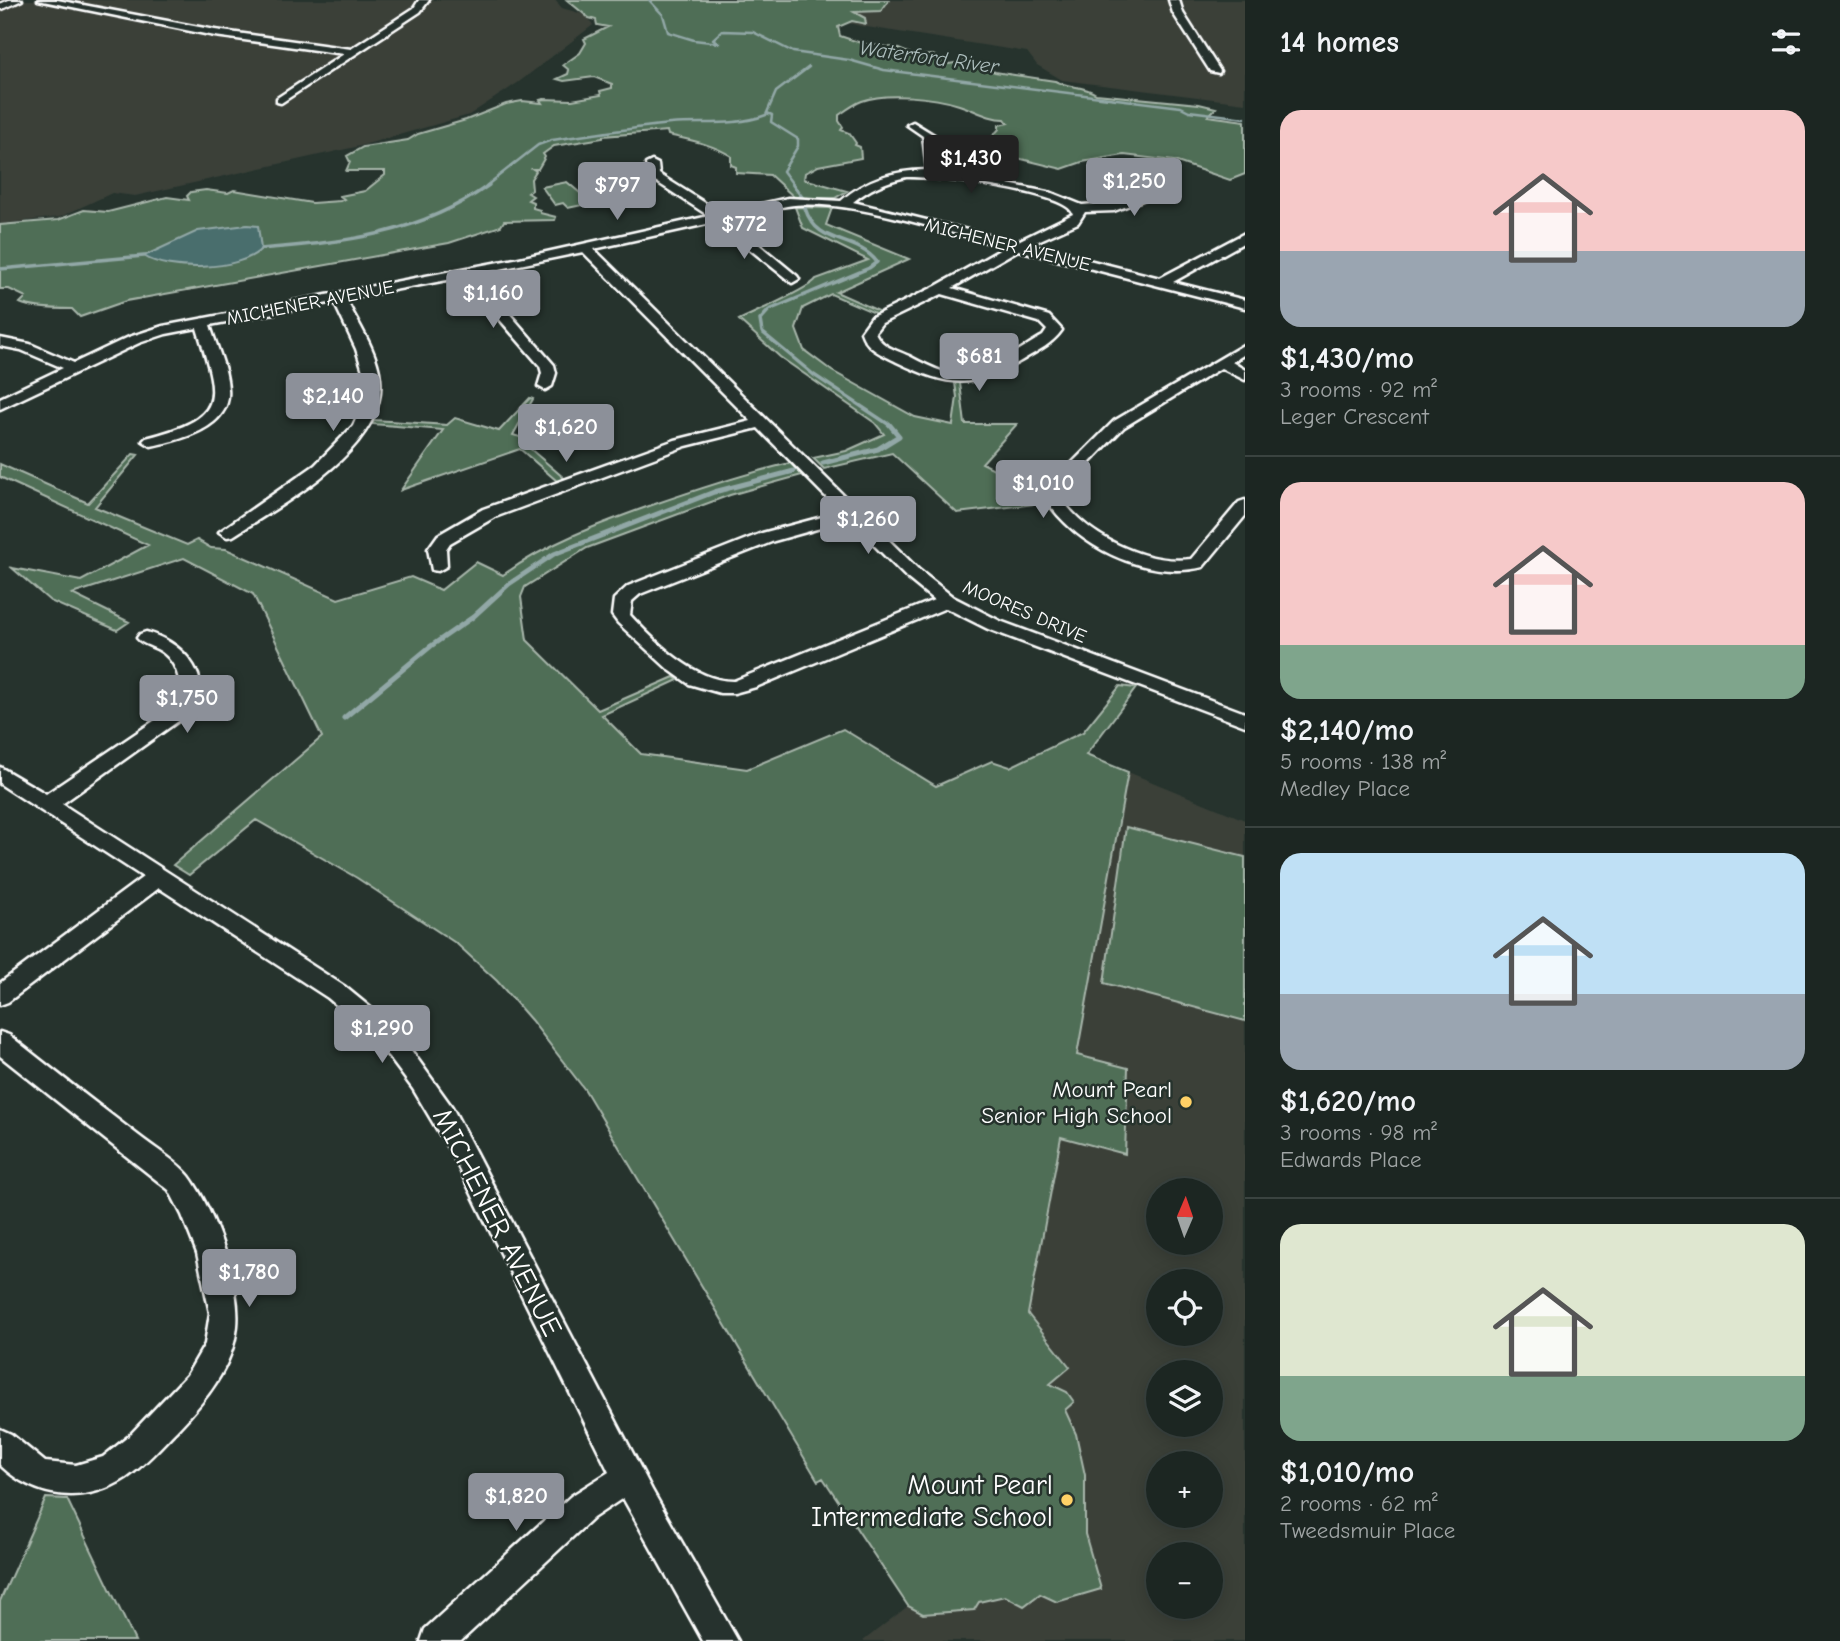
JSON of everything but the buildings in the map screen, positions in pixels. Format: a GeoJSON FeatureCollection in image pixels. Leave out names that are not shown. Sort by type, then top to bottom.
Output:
{"type":"FeatureCollection","features":[{"type":"Feature","properties":{"kind":"street"},"geometry":{"type":"LineString","coordinates":[[0,7],[17,0]]}},
{"type":"Feature","properties":{"kind":"street"},"geometry":{"type":"LineString","coordinates":[[43,0],[215,33],[351,52]]}},
{"type":"Feature","properties":{"kind":"street"},"geometry":{"type":"LineString","coordinates":[[281,100],[418,10],[424,0]]}},
{"type":"Feature","properties":{"kind":"street"},"geometry":{"type":"LineString","coordinates":[[1174,0],[1178,13],[1215,71]]}},
{"type":"Feature","properties":{"kind":"street"},"geometry":{"type":"LineString","coordinates":[[913,125],[928,135],[933,172]]}},
{"type":"Feature","properties":{"kind":"street"},"geometry":{"type":"LineString","coordinates":[[652,164],[650,170],[653,175],[717,216],[792,279]]}},
{"type":"Feature","properties":{"kind":"street"},"geometry":{"type":"LineString","coordinates":[[844,204],[872,183],[933,172],[958,175],[1056,198],[1079,209],[1121,206],[1144,195],[1144,185]]}},
{"type":"Feature","properties":{"kind":"street","name":"MICHENER AVENUE"},"geometry":{"type":"LineString","coordinates":[[0,404],[143,337],[202,322],[586,247],[788,202],[844,204],[1245,304]]}},
{"type":"Feature","properties":{"kind":"street"},"geometry":{"type":"LineString","coordinates":[[941,289],[1044,319],[1054,326],[1054,333],[982,374],[964,378],[932,372],[881,349],[872,341],[868,332],[872,324],[1018,246],[1074,220],[1079,215],[1079,209]]}},
{"type":"Feature","properties":{"kind":"street"},"geometry":{"type":"LineString","coordinates":[[1161,283],[1245,237]]}},
{"type":"Feature","properties":{"kind":"street","name":"MOORES DRIVE"},"geometry":{"type":"LineString","coordinates":[[586,247],[913,574],[947,601],[1002,629],[1245,720]]}},
{"type":"Feature","properties":{"kind":"street"},"geometry":{"type":"LineString","coordinates":[[466,272],[547,365],[549,373],[545,386]]}},
{"type":"Feature","properties":{"kind":"street"},"geometry":{"type":"LineString","coordinates":[[227,532],[332,459],[355,437],[369,413],[373,397],[373,376],[338,296]]}},
{"type":"Feature","properties":{"kind":"street"},"geometry":{"type":"LineString","coordinates":[[151,441],[200,425],[219,404],[221,389],[202,322]]}},
{"type":"Feature","properties":{"kind":"street"},"geometry":{"type":"LineString","coordinates":[[0,342],[25,347],[74,369]]}},
{"type":"Feature","properties":{"kind":"street"},"geometry":{"type":"LineString","coordinates":[[1245,348],[1119,424],[1060,484],[1052,498],[1063,514],[1091,534],[1134,556],[1171,566],[1197,563],[1245,505]]}},
{"type":"Feature","properties":{"kind":"street"},"geometry":{"type":"LineString","coordinates":[[1221,362],[1245,376]]}},
{"type":"Feature","properties":{"kind":"street"},"geometry":{"type":"LineString","coordinates":[[438,566],[436,550],[444,539],[497,509],[674,445],[762,423]]}},
{"type":"Feature","properties":{"kind":"street"},"geometry":{"type":"LineString","coordinates":[[853,514],[768,537],[634,590],[623,599],[621,615],[691,679],[709,686],[729,688],[749,683],[947,601]]}},
{"type":"Feature","properties":{"kind":"street"},"geometry":{"type":"LineString","coordinates":[[47,804],[180,715],[191,702],[191,689],[179,658],[166,646],[146,638]]}},
{"type":"Feature","properties":{"kind":"street","name":"MICHENER AVENUE"},"geometry":{"type":"LineString","coordinates":[[0,774],[336,992],[375,1023],[409,1061],[447,1121],[630,1477],[722,1641]]}},
{"type":"Feature","properties":{"kind":"street"},"geometry":{"type":"LineString","coordinates":[[0,996],[160,876]]}},
{"type":"Feature","properties":{"kind":"street"},"geometry":{"type":"LineString","coordinates":[[0,1042],[178,1182],[192,1204],[221,1287],[225,1313],[219,1345],[205,1377],[195,1391],[127,1459],[112,1469],[82,1479],[52,1479],[26,1469],[0,1444]]}},
{"type":"Feature","properties":{"kind":"street"},"geometry":{"type":"LineString","coordinates":[[438,1641],[582,1507],[630,1477]]}},
{"type":"Feature","properties":{"kind":"shaded area"},"geometry":{"type":"Polygon","coordinates":[[[0,0],[555,0],[562,8],[586,15],[593,25],[519,82],[469,115],[360,146],[135,196],[112,193],[60,217],[0,224],[0,0]]]}},
{"type":"Feature","properties":{"kind":"shaded area"},"geometry":{"type":"Polygon","coordinates":[[[761,0],[1245,0],[1245,103],[1062,80],[1037,65],[1027,52],[860,26],[761,0]]]}},
{"type":"Feature","properties":{"kind":"shaded area","name":"Mount Pearl Senior High School"},"geometry":{"type":"Polygon","coordinates":[[[1128,772],[1245,820],[1245,1641],[863,1641],[908,1606],[1050,1384],[1028,1314],[1061,1136],[1125,1153],[1077,1055],[1128,772]]]}},
{"type":"Feature","properties":{"kind":"green space"},"geometry":{"type":"Polygon","coordinates":[[[567,0],[889,0],[881,11],[854,12],[865,18],[866,24],[852,21],[838,27],[840,36],[864,44],[896,48],[916,56],[933,55],[949,64],[966,61],[995,72],[1055,81],[1096,94],[1216,108],[1208,116],[1245,121],[1245,174],[1230,180],[1174,161],[1124,155],[1082,162],[1062,169],[997,153],[993,148],[992,137],[999,125],[1008,123],[1005,119],[993,118],[937,100],[911,97],[872,98],[853,105],[839,115],[843,127],[841,130],[849,133],[855,145],[860,147],[861,158],[818,166],[805,173],[804,179],[847,191],[835,198],[795,198],[770,175],[736,173],[736,167],[731,165],[731,156],[709,145],[668,135],[667,131],[603,136],[554,146],[543,154],[545,157],[538,169],[533,169],[536,171],[531,179],[532,190],[528,193],[533,196],[528,200],[533,202],[533,208],[540,210],[540,213],[556,217],[555,220],[504,221],[501,226],[449,243],[126,301],[80,317],[72,309],[25,305],[20,303],[26,297],[9,289],[0,289],[0,225],[58,220],[84,210],[108,212],[167,197],[189,200],[187,196],[191,192],[206,190],[228,193],[234,190],[312,203],[340,201],[344,199],[340,196],[365,191],[385,175],[385,171],[346,171],[350,162],[347,156],[363,147],[408,140],[418,134],[466,120],[506,104],[522,101],[542,103],[540,100],[544,99],[572,100],[601,95],[600,91],[612,88],[612,84],[594,77],[564,81],[557,79],[568,74],[569,70],[563,65],[580,53],[586,43],[584,39],[608,27],[597,25],[596,20],[589,18],[567,0]]]}},
{"type":"Feature","properties":{"kind":"green space"},"geometry":{"type":"Polygon","coordinates":[[[567,182],[592,203],[568,208],[563,203],[555,205],[542,187],[567,182]]]}},
{"type":"Feature","properties":{"kind":"green space"},"geometry":{"type":"Polygon","coordinates":[[[795,207],[832,208],[826,225],[909,259],[836,292],[881,312],[877,314],[831,294],[803,308],[796,329],[804,350],[832,371],[915,417],[953,425],[957,397],[955,383],[960,383],[965,424],[1017,424],[982,463],[1042,493],[1044,503],[957,513],[892,453],[824,469],[813,458],[846,451],[884,434],[875,423],[780,357],[739,320],[793,294],[816,279],[868,260],[803,228],[795,207]]]}},
{"type":"Feature","properties":{"kind":"green space"},"geometry":{"type":"Polygon","coordinates":[[[530,398],[533,399],[513,435],[540,443],[528,447],[564,478],[557,481],[520,449],[401,490],[443,430],[372,424],[375,420],[447,425],[455,418],[499,431],[530,398]]]}},
{"type":"Feature","properties":{"kind":"green space"},"geometry":{"type":"Polygon","coordinates":[[[133,454],[138,455],[95,507],[187,545],[197,540],[211,548],[226,549],[338,599],[411,577],[441,590],[476,562],[503,575],[556,543],[613,519],[721,482],[790,463],[802,475],[730,495],[587,548],[525,587],[521,597],[527,640],[598,710],[674,677],[678,680],[602,715],[641,754],[747,769],[843,729],[936,786],[992,761],[1010,767],[1083,732],[1120,686],[1136,688],[1086,755],[1128,772],[1077,1055],[1128,1068],[1125,1154],[1061,1137],[1028,1314],[1070,1367],[1050,1384],[1067,1392],[1074,1402],[1065,1410],[1076,1434],[1085,1475],[1085,1534],[1101,1589],[1057,1602],[1040,1594],[1024,1606],[1005,1596],[979,1602],[974,1610],[923,1614],[908,1606],[823,1478],[818,1481],[585,1090],[497,981],[457,944],[357,878],[256,820],[189,875],[173,865],[322,737],[253,594],[184,558],[72,594],[129,622],[117,630],[50,601],[12,568],[81,581],[148,545],[0,477],[0,464],[88,503],[133,454]]]}},
{"type":"Feature","properties":{"kind":"green space"},"geometry":{"type":"Polygon","coordinates":[[[1126,827],[1245,857],[1245,1021],[1104,983],[1126,827]]]}},
{"type":"Feature","properties":{"kind":"green space"},"geometry":{"type":"Polygon","coordinates":[[[46,1498],[67,1499],[135,1641],[0,1641],[0,1601],[46,1498]]]}},
{"type":"Feature","properties":{"kind":"water"},"geometry":{"type":"Polygon","coordinates":[[[258,226],[261,249],[238,262],[186,267],[169,265],[144,256],[198,231],[258,226]]]}},
{"type":"Feature","properties":{"kind":"waterway","name":"Waterford River"},"geometry":{"type":"LineString","coordinates":[[649,0],[663,15],[668,32],[694,40],[719,43],[713,39],[722,31],[753,32],[793,52],[849,60],[884,70],[1181,107],[1189,111],[1245,118]]}},
{"type":"Feature","properties":{"kind":"waterway"},"geometry":{"type":"LineString","coordinates":[[486,186],[538,145],[552,140],[640,127],[742,121],[766,115],[776,92],[809,67]]}},
{"type":"Feature","properties":{"kind":"waterway"},"geometry":{"type":"LineString","coordinates":[[767,113],[772,115],[771,122],[798,139],[798,146],[783,171],[794,186]]}},
{"type":"Feature","properties":{"kind":"waterway"},"geometry":{"type":"LineString","coordinates":[[261,249],[322,243],[380,233],[436,215],[489,185]]}},
{"type":"Feature","properties":{"kind":"waterway"},"geometry":{"type":"LineString","coordinates":[[793,185],[802,197]]}},
{"type":"Feature","properties":{"kind":"waterway"},"geometry":{"type":"LineString","coordinates":[[805,208],[818,229],[858,247],[877,262],[869,268],[769,310],[760,320],[762,332],[814,375],[890,426]]}},
{"type":"Feature","properties":{"kind":"waterway"},"geometry":{"type":"LineString","coordinates":[[0,269],[144,256]]}},
{"type":"Feature","properties":{"kind":"waterway"},"geometry":{"type":"LineString","coordinates":[[823,463],[878,449],[899,436],[890,426]]}},
{"type":"Feature","properties":{"kind":"waterway"},"geometry":{"type":"LineString","coordinates":[[344,718],[431,646],[473,617],[509,584],[554,554],[714,492],[794,471]]}},
{"type":"Feature","properties":{"kind":"place","name":"Mount Pearl Senior High School"},"geometry":{"type":"Point","coordinates":[1186,1102]}},
{"type":"Feature","properties":{"kind":"place","name":"Mount Pearl Intermediate School"},"geometry":{"type":"Point","coordinates":[1067,1500]}}]}
